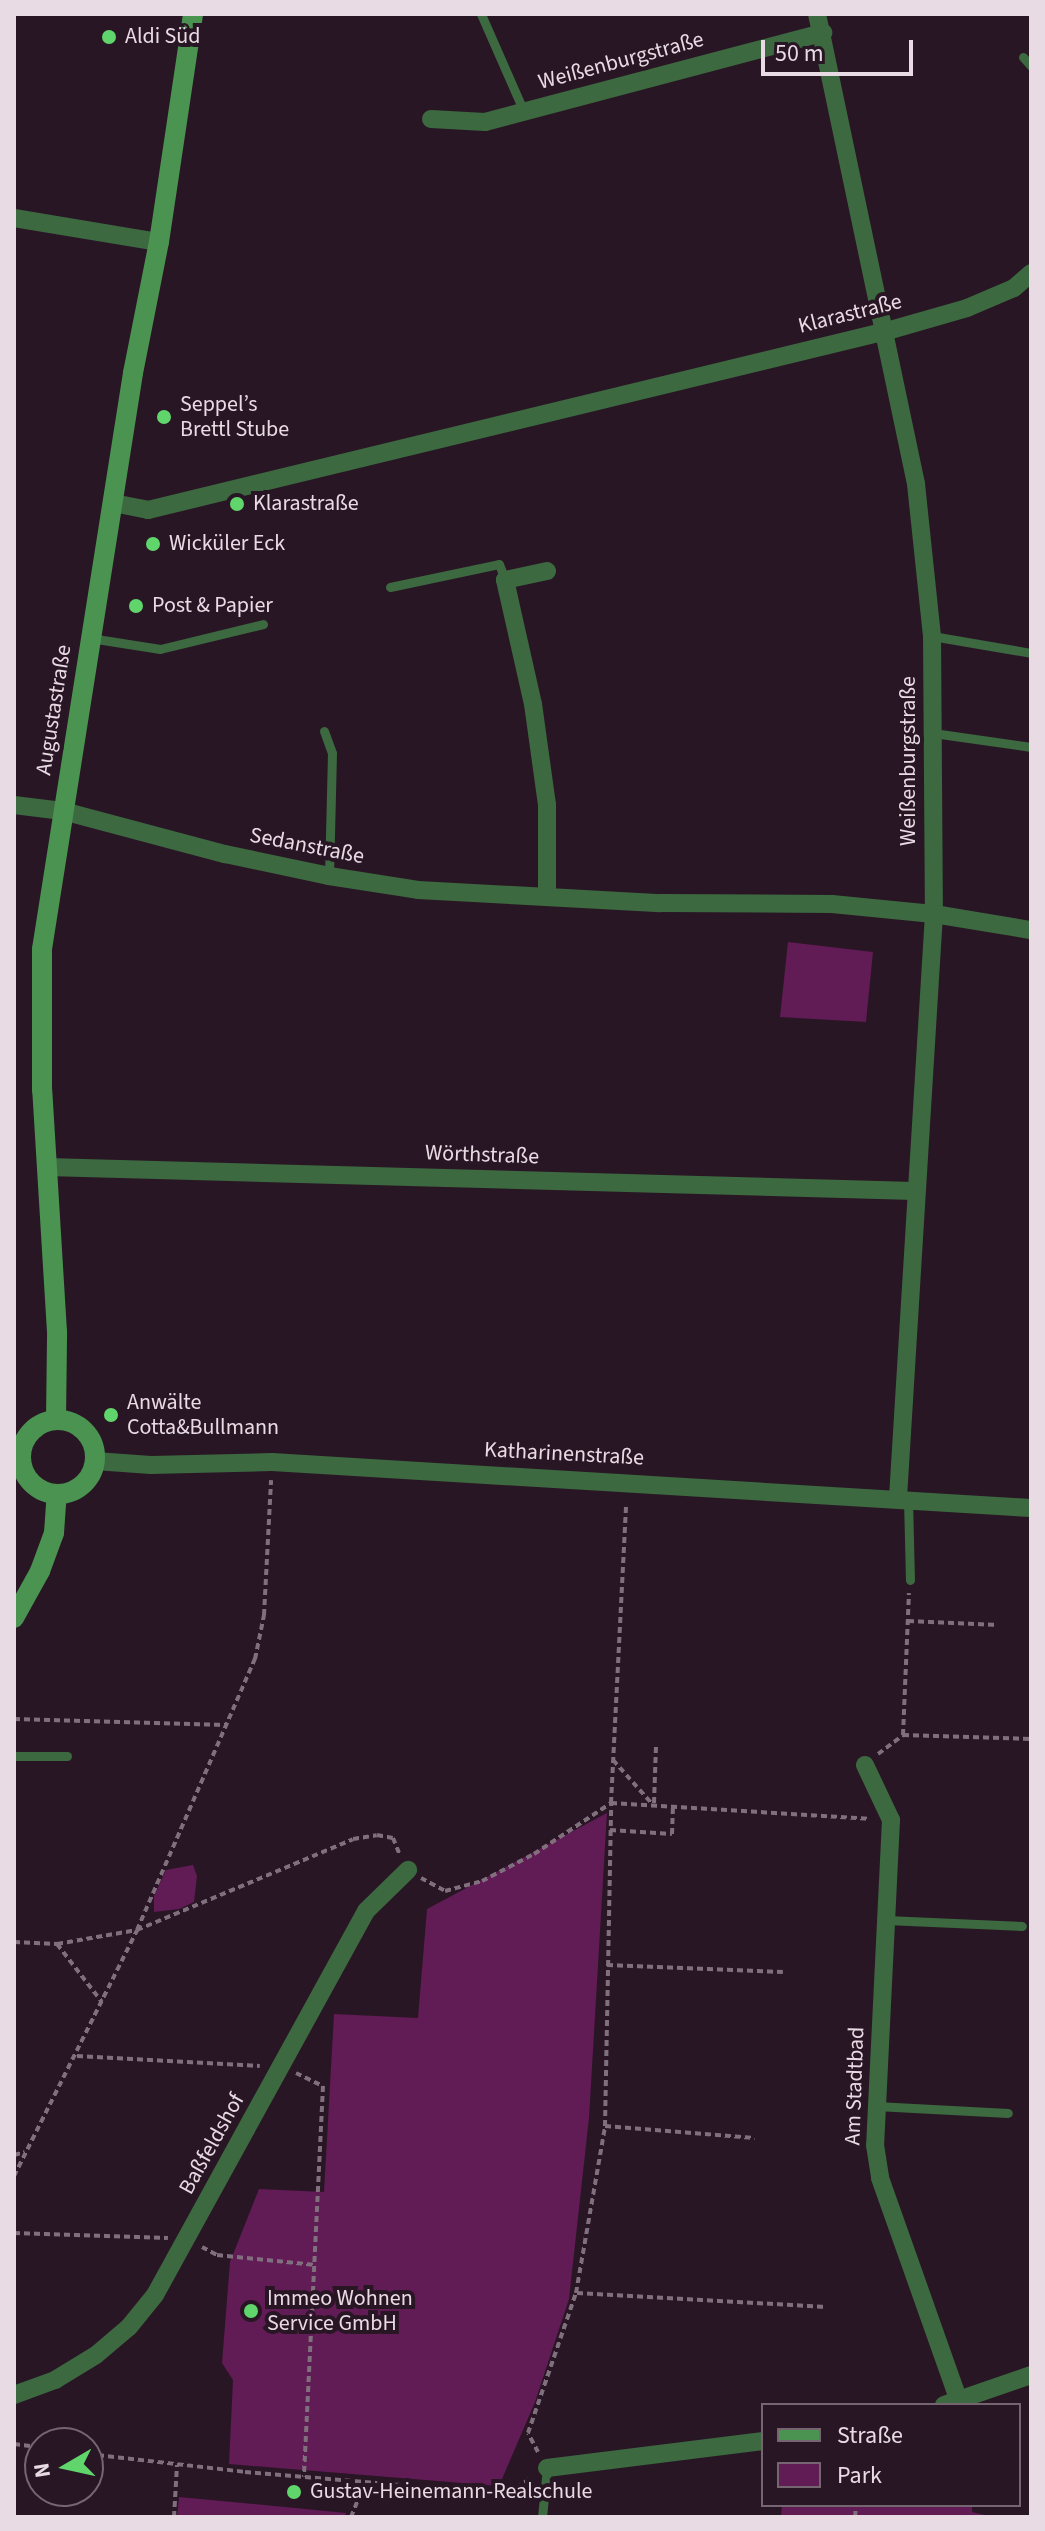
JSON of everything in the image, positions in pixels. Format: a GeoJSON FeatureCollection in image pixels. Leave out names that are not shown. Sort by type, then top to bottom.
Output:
{"type":"FeatureCollection","features":[{"type":"Feature","properties":{"kind":"main road","name":"Augustastraße"},"geometry":{"type":"LineString","coordinates":[[56,1420],[57,1332],[42,1090],[42,949],[90,638],[159,242],[193,14]]}},
{"type":"Feature","properties":{"kind":"main road"},"geometry":{"type":"LineString","coordinates":[[56,1420],[80,1427],[89,1437],[95,1461],[91,1472],[78,1488],[57,1494],[34,1486],[17,1451],[32,1429],[56,1420]]}},
{"type":"Feature","properties":{"kind":"main road"},"geometry":{"type":"LineString","coordinates":[[14,1618],[40,1571],[49,1546],[57,1494]]}},
{"type":"Feature","properties":{"kind":"street","name":"Weißenburgstraße"},"geometry":{"type":"LineString","coordinates":[[817,14],[887,331],[916,484],[932,636],[934,914],[915,1191],[903,1499]]}},
{"type":"Feature","properties":{"kind":"street","name":"Weißenburgstraße"},"geometry":{"type":"LineString","coordinates":[[431,119],[485,122],[823,33]]}},
{"type":"Feature","properties":{"kind":"street"},"geometry":{"type":"LineString","coordinates":[[14,218],[159,242]]}},
{"type":"Feature","properties":{"kind":"street","name":"Klarastraße"},"geometry":{"type":"LineString","coordinates":[[113,503],[148,510],[887,331],[967,308],[1014,288],[1031,273]]}},
{"type":"Feature","properties":{"kind":"street"},"geometry":{"type":"LineString","coordinates":[[547,571],[505,580],[533,704],[547,805],[547,897]]}},
{"type":"Feature","properties":{"kind":"street","name":"Sedanstraße"},"geometry":{"type":"LineString","coordinates":[[14,805],[63,811],[225,854],[329,876],[418,890],[661,903],[832,904],[934,914],[1031,930]]}},
{"type":"Feature","properties":{"kind":"street","name":"Wörthstraße"},"geometry":{"type":"LineString","coordinates":[[47,1167],[915,1191]]}},
{"type":"Feature","properties":{"kind":"street","name":"Katharinenstraße"},"geometry":{"type":"LineString","coordinates":[[95,1461],[151,1465],[272,1462],[1031,1508]]}},
{"type":"Feature","properties":{"kind":"street","name":"Am Stadtbad"},"geometry":{"type":"LineString","coordinates":[[865,1765],[891,1820],[876,2106],[875,2145],[880,2178],[952,2403],[1031,2375]]}},
{"type":"Feature","properties":{"kind":"street","name":"Baßfeldshof"},"geometry":{"type":"LineString","coordinates":[[14,2395],[74,2370],[116,2339],[155,2295],[366,1911],[408,1870]]}},
{"type":"Feature","properties":{"kind":"street"},"geometry":{"type":"LineString","coordinates":[[547,2468],[761,2441]]}},
{"type":"Feature","properties":{"kind":"lane"},"geometry":{"type":"LineString","coordinates":[[481,14],[524,112]]}},
{"type":"Feature","properties":{"kind":"lane"},"geometry":{"type":"LineString","coordinates":[[1023,57],[1031,66]]}},
{"type":"Feature","properties":{"kind":"lane"},"geometry":{"type":"LineString","coordinates":[[390,587],[499,564],[505,580]]}},
{"type":"Feature","properties":{"kind":"lane"},"geometry":{"type":"LineString","coordinates":[[90,638],[160,649],[263,624]]}},
{"type":"Feature","properties":{"kind":"lane"},"geometry":{"type":"LineString","coordinates":[[932,636],[1031,653]]}},
{"type":"Feature","properties":{"kind":"lane"},"geometry":{"type":"LineString","coordinates":[[324,731],[332,753],[329,876]]}},
{"type":"Feature","properties":{"kind":"lane"},"geometry":{"type":"LineString","coordinates":[[933,733],[1031,747]]}},
{"type":"Feature","properties":{"kind":"lane"},"geometry":{"type":"LineString","coordinates":[[903,1499],[910,1580]]}},
{"type":"Feature","properties":{"kind":"lane"},"geometry":{"type":"LineString","coordinates":[[14,1756],[67,1756]]}},
{"type":"Feature","properties":{"kind":"lane"},"geometry":{"type":"LineString","coordinates":[[886,1920],[1022,1926]]}},
{"type":"Feature","properties":{"kind":"lane"},"geometry":{"type":"LineString","coordinates":[[876,2106],[1008,2113]]}},
{"type":"Feature","properties":{"kind":"lane"},"geometry":{"type":"LineString","coordinates":[[542,2517],[547,2468]]}},
{"type":"Feature","properties":{"kind":"path"},"geometry":{"type":"LineString","coordinates":[[14,2176],[103,2003],[255,1659],[264,1615],[272,1462]]}},
{"type":"Feature","properties":{"kind":"path"},"geometry":{"type":"LineString","coordinates":[[104,2456],[508,2494],[547,2468],[528,2433],[576,2293],[605,2126],[610,1830],[627,1482]]}},
{"type":"Feature","properties":{"kind":"path"},"geometry":{"type":"LineString","coordinates":[[903,1735],[910,1580]]}},
{"type":"Feature","properties":{"kind":"path"},"geometry":{"type":"LineString","coordinates":[[908,1621],[998,1625]]}},
{"type":"Feature","properties":{"kind":"path"},"geometry":{"type":"LineString","coordinates":[[14,1719],[226,1725]]}},
{"type":"Feature","properties":{"kind":"path"},"geometry":{"type":"LineString","coordinates":[[865,1765],[903,1735],[1031,1739],[1031,1733]]}},
{"type":"Feature","properties":{"kind":"path"},"geometry":{"type":"LineString","coordinates":[[654,1806],[656,1745]]}},
{"type":"Feature","properties":{"kind":"path"},"geometry":{"type":"LineString","coordinates":[[613,1760],[654,1806]]}},
{"type":"Feature","properties":{"kind":"path"},"geometry":{"type":"LineString","coordinates":[[14,1942],[57,1944],[137,1930],[353,1839],[377,1835],[393,1838],[408,1870],[445,1891],[482,1881],[534,1854],[611,1803],[891,1820]]}},
{"type":"Feature","properties":{"kind":"path"},"geometry":{"type":"LineString","coordinates":[[610,1830],[672,1834],[673,1807]]}},
{"type":"Feature","properties":{"kind":"path"},"geometry":{"type":"LineString","coordinates":[[57,1944],[103,2003]]}},
{"type":"Feature","properties":{"kind":"path"},"geometry":{"type":"LineString","coordinates":[[607,1965],[783,1972]]}},
{"type":"Feature","properties":{"kind":"path"},"geometry":{"type":"LineString","coordinates":[[76,2056],[283,2067],[323,2086],[304,2477]]}},
{"type":"Feature","properties":{"kind":"path"},"geometry":{"type":"LineString","coordinates":[[605,2126],[755,2138]]}},
{"type":"Feature","properties":{"kind":"path"},"geometry":{"type":"LineString","coordinates":[[14,2155],[28,2151]]}},
{"type":"Feature","properties":{"kind":"path"},"geometry":{"type":"LineString","coordinates":[[14,2233],[187,2239],[217,2255],[315,2265]]}},
{"type":"Feature","properties":{"kind":"path"},"geometry":{"type":"LineString","coordinates":[[576,2293],[826,2307]]}},
{"type":"Feature","properties":{"kind":"path"},"geometry":{"type":"LineString","coordinates":[[174,2517],[177,2465]]}},
{"type":"Feature","properties":{"kind":"path"},"geometry":{"type":"LineString","coordinates":[[351,2517],[365,2482]]}},
{"type":"Feature","properties":{"kind":"green space"},"geometry":{"type":"Polygon","coordinates":[[[788,942],[873,952],[866,1022],[780,1017],[788,942]]]}},
{"type":"Feature","properties":{"kind":"green space"},"geometry":{"type":"Polygon","coordinates":[[[607,1813],[589,2118],[569,2299],[535,2402],[499,2486],[229,2464],[233,2380],[222,2363],[230,2262],[259,2189],[324,2192],[334,2014],[418,2018],[427,1909],[607,1813]]]}},
{"type":"Feature","properties":{"kind":"green space"},"geometry":{"type":"Polygon","coordinates":[[[193,1865],[197,1876],[194,1902],[179,1909],[154,1912],[154,1896],[166,1870],[193,1865]]]}},
{"type":"Feature","properties":{"kind":"green space"},"geometry":{"type":"Polygon","coordinates":[[[179,2497],[346,2513],[344,2517],[177,2517],[179,2497]]]}},
{"type":"Feature","properties":{"kind":"green space"},"geometry":{"type":"Polygon","coordinates":[[[782,2507],[972,2507],[972,2512],[993,2517],[781,2517],[782,2507]]]}},
{"type":"Feature","properties":{"kind":"place","name":"Aldi Süd"},"geometry":{"type":"Point","coordinates":[109,37]}},
{"type":"Feature","properties":{"kind":"place","name":"Seppel’s Brettl Stube"},"geometry":{"type":"Point","coordinates":[164,417]}},
{"type":"Feature","properties":{"kind":"place","name":"Klarastraße"},"geometry":{"type":"Point","coordinates":[237,504]}},
{"type":"Feature","properties":{"kind":"place","name":"Wicküler Eck"},"geometry":{"type":"Point","coordinates":[153,544]}},
{"type":"Feature","properties":{"kind":"place","name":"Post & Papier"},"geometry":{"type":"Point","coordinates":[136,606]}},
{"type":"Feature","properties":{"kind":"place","name":"Anwälte Cotta&Bullmann"},"geometry":{"type":"Point","coordinates":[111,1415]}},
{"type":"Feature","properties":{"kind":"place","name":"Immeo Wohnen Service GmbH"},"geometry":{"type":"Point","coordinates":[251,2311]}},
{"type":"Feature","properties":{"kind":"place","name":"Gustav-Heinemann-Realschule"},"geometry":{"type":"Point","coordinates":[294,2492]}}]}
